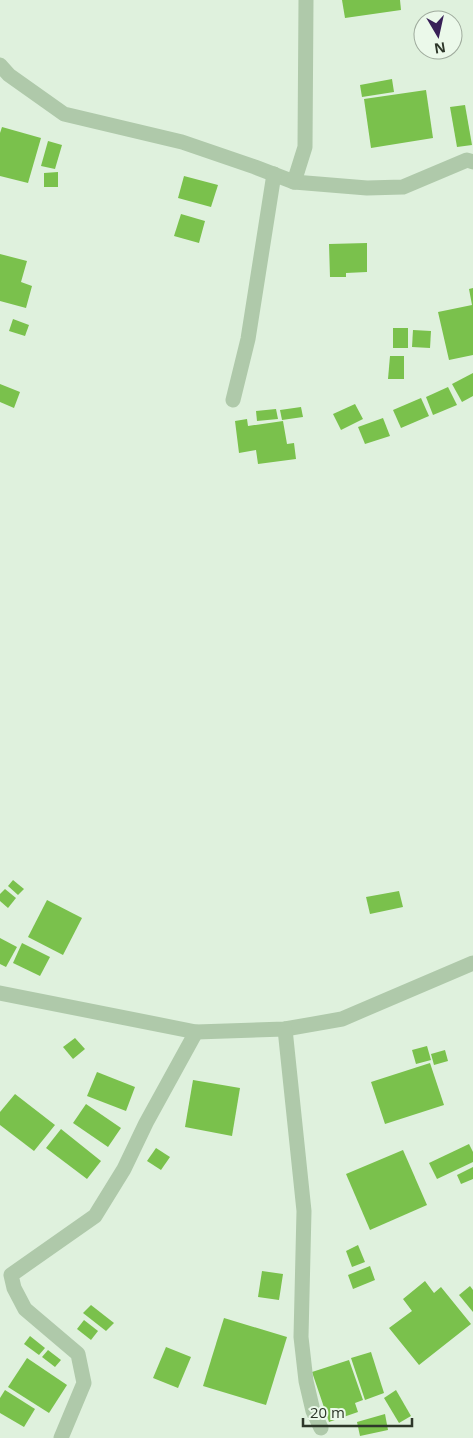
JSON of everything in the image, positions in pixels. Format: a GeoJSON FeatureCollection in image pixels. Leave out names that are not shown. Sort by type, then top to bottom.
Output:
{"type":"FeatureCollection","features":[{"type":"Feature","properties":{"kind":"street"},"geometry":{"type":"LineString","coordinates":[[294,182],[305,146],[306,0]]}},
{"type":"Feature","properties":{"kind":"street"},"geometry":{"type":"LineString","coordinates":[[0,65],[9,75],[64,114],[182,142],[256,166],[294,182],[367,188],[403,187],[467,160],[473,162]]}},
{"type":"Feature","properties":{"kind":"street"},"geometry":{"type":"LineString","coordinates":[[233,400],[248,339],[274,174]]}},
{"type":"Feature","properties":{"kind":"street"},"geometry":{"type":"LineString","coordinates":[[0,993],[196,1032],[285,1029],[342,1019],[473,963]]}},
{"type":"Feature","properties":{"kind":"street"},"geometry":{"type":"LineString","coordinates":[[285,1029],[304,1212],[301,1337],[306,1382],[313,1411],[321,1428]]}},
{"type":"Feature","properties":{"kind":"street"},"geometry":{"type":"LineString","coordinates":[[61,1438],[84,1383],[78,1354],[25,1309],[14,1288],[11,1275],[95,1216],[124,1169],[146,1123],[196,1032]]}},
{"type":"Feature","properties":{"kind":"building"},"geometry":{"type":"Polygon","coordinates":[[[342,0],[400,0],[401,10],[345,18],[342,0]]]}},
{"type":"Feature","properties":{"kind":"building"},"geometry":{"type":"Polygon","coordinates":[[[392,79],[394,92],[362,97],[360,85],[392,79]]]}},
{"type":"Feature","properties":{"kind":"building"},"geometry":{"type":"Polygon","coordinates":[[[426,90],[433,138],[371,148],[364,99],[426,90]]]}},
{"type":"Feature","properties":{"kind":"building"},"geometry":{"type":"Polygon","coordinates":[[[465,105],[472,145],[457,147],[450,107],[465,105]]]}},
{"type":"Feature","properties":{"kind":"building"},"geometry":{"type":"Polygon","coordinates":[[[2,127],[41,138],[28,183],[0,176],[0,133],[2,127]]]}},
{"type":"Feature","properties":{"kind":"building"},"geometry":{"type":"Polygon","coordinates":[[[48,141],[62,145],[55,169],[41,166],[48,141]]]}},
{"type":"Feature","properties":{"kind":"building"},"geometry":{"type":"Polygon","coordinates":[[[58,172],[58,187],[44,187],[44,173],[58,172]]]}},
{"type":"Feature","properties":{"kind":"building"},"geometry":{"type":"Polygon","coordinates":[[[184,176],[218,185],[211,207],[178,198],[184,176]]]}},
{"type":"Feature","properties":{"kind":"building"},"geometry":{"type":"Polygon","coordinates":[[[181,214],[205,221],[199,243],[174,236],[181,214]]]}},
{"type":"Feature","properties":{"kind":"building"},"geometry":{"type":"Polygon","coordinates":[[[367,243],[367,272],[346,273],[346,277],[330,277],[329,244],[367,243]]]}},
{"type":"Feature","properties":{"kind":"building"},"geometry":{"type":"Polygon","coordinates":[[[0,254],[27,261],[21,282],[32,286],[26,308],[0,301],[0,254]]]}},
{"type":"Feature","properties":{"kind":"building"},"geometry":{"type":"Polygon","coordinates":[[[473,288],[473,355],[449,360],[438,312],[472,305],[469,289],[473,288]]]}},
{"type":"Feature","properties":{"kind":"building"},"geometry":{"type":"Polygon","coordinates":[[[13,319],[29,325],[25,336],[9,331],[13,319]]]}},
{"type":"Feature","properties":{"kind":"building"},"geometry":{"type":"Polygon","coordinates":[[[393,328],[408,328],[408,348],[393,348],[393,328]]]}},
{"type":"Feature","properties":{"kind":"building"},"geometry":{"type":"Polygon","coordinates":[[[413,330],[431,331],[430,348],[412,347],[413,330]]]}},
{"type":"Feature","properties":{"kind":"building"},"geometry":{"type":"Polygon","coordinates":[[[390,356],[404,356],[404,379],[388,379],[390,356]]]}},
{"type":"Feature","properties":{"kind":"building"},"geometry":{"type":"Polygon","coordinates":[[[473,373],[473,396],[462,402],[452,384],[473,373]]]}},
{"type":"Feature","properties":{"kind":"building"},"geometry":{"type":"Polygon","coordinates":[[[0,384],[20,392],[14,408],[0,402],[0,384]]]}},
{"type":"Feature","properties":{"kind":"building"},"geometry":{"type":"Polygon","coordinates":[[[448,387],[457,405],[433,415],[426,397],[448,387]]]}},
{"type":"Feature","properties":{"kind":"building"},"geometry":{"type":"Polygon","coordinates":[[[421,398],[429,416],[401,428],[393,410],[421,398]]]}},
{"type":"Feature","properties":{"kind":"building"},"geometry":{"type":"Polygon","coordinates":[[[355,404],[363,419],[341,430],[333,414],[355,404]]]}},
{"type":"Feature","properties":{"kind":"building"},"geometry":{"type":"Polygon","coordinates":[[[301,407],[303,417],[282,420],[280,410],[301,407]]]}},
{"type":"Feature","properties":{"kind":"building"},"geometry":{"type":"Polygon","coordinates":[[[276,409],[278,419],[257,421],[256,411],[276,409]]]}},
{"type":"Feature","properties":{"kind":"building"},"geometry":{"type":"Polygon","coordinates":[[[383,418],[390,436],[365,444],[358,427],[383,418]]]}},
{"type":"Feature","properties":{"kind":"building"},"geometry":{"type":"Polygon","coordinates":[[[247,419],[248,426],[283,421],[287,444],[294,443],[296,459],[258,464],[256,450],[239,453],[235,421],[247,419]]]}},
{"type":"Feature","properties":{"kind":"building"},"geometry":{"type":"Polygon","coordinates":[[[13,880],[24,889],[18,895],[8,886],[13,880]]]}},
{"type":"Feature","properties":{"kind":"building"},"geometry":{"type":"Polygon","coordinates":[[[5,889],[16,898],[8,908],[0,901],[0,894],[5,889]]]}},
{"type":"Feature","properties":{"kind":"building"},"geometry":{"type":"Polygon","coordinates":[[[399,891],[403,907],[370,914],[366,897],[399,891]]]}},
{"type":"Feature","properties":{"kind":"building"},"geometry":{"type":"Polygon","coordinates":[[[47,900],[82,918],[63,955],[28,937],[47,900]]]}},
{"type":"Feature","properties":{"kind":"building"},"geometry":{"type":"Polygon","coordinates":[[[0,938],[17,947],[6,967],[0,964],[0,938]]]}},
{"type":"Feature","properties":{"kind":"building"},"geometry":{"type":"Polygon","coordinates":[[[22,943],[50,957],[40,976],[13,963],[22,943]]]}},
{"type":"Feature","properties":{"kind":"building"},"geometry":{"type":"Polygon","coordinates":[[[75,1038],[85,1049],[73,1059],[63,1047],[75,1038]]]}},
{"type":"Feature","properties":{"kind":"building"},"geometry":{"type":"Polygon","coordinates":[[[427,1046],[431,1060],[416,1064],[412,1050],[427,1046]]]}},
{"type":"Feature","properties":{"kind":"building"},"geometry":{"type":"Polygon","coordinates":[[[445,1050],[448,1061],[434,1065],[431,1054],[445,1050]]]}},
{"type":"Feature","properties":{"kind":"building"},"geometry":{"type":"Polygon","coordinates":[[[430,1063],[444,1105],[385,1124],[371,1082],[430,1063]]]}},
{"type":"Feature","properties":{"kind":"building"},"geometry":{"type":"Polygon","coordinates":[[[97,1072],[135,1087],[126,1111],[87,1096],[97,1072]]]}},
{"type":"Feature","properties":{"kind":"building"},"geometry":{"type":"Polygon","coordinates":[[[193,1080],[240,1088],[232,1136],[185,1127],[193,1080]]]}},
{"type":"Feature","properties":{"kind":"building"},"geometry":{"type":"Polygon","coordinates":[[[15,1094],[55,1125],[34,1151],[0,1125],[0,1112],[15,1094]]]}},
{"type":"Feature","properties":{"kind":"building"},"geometry":{"type":"Polygon","coordinates":[[[86,1104],[121,1128],[108,1147],[73,1123],[86,1104]]]}},
{"type":"Feature","properties":{"kind":"building"},"geometry":{"type":"Polygon","coordinates":[[[61,1129],[101,1161],[87,1179],[46,1148],[61,1129]]]}},
{"type":"Feature","properties":{"kind":"building"},"geometry":{"type":"Polygon","coordinates":[[[469,1144],[473,1152],[473,1162],[437,1179],[429,1163],[469,1144]]]}},
{"type":"Feature","properties":{"kind":"building"},"geometry":{"type":"Polygon","coordinates":[[[156,1148],[170,1157],[161,1170],[147,1161],[156,1148]]]}},
{"type":"Feature","properties":{"kind":"building"},"geometry":{"type":"Polygon","coordinates":[[[403,1150],[427,1205],[370,1230],[346,1174],[403,1150]]]}},
{"type":"Feature","properties":{"kind":"building"},"geometry":{"type":"Polygon","coordinates":[[[473,1167],[473,1179],[461,1184],[457,1175],[473,1167]]]}},
{"type":"Feature","properties":{"kind":"building"},"geometry":{"type":"Polygon","coordinates":[[[358,1245],[365,1262],[352,1267],[346,1251],[358,1245]]]}},
{"type":"Feature","properties":{"kind":"building"},"geometry":{"type":"Polygon","coordinates":[[[370,1266],[375,1280],[353,1289],[348,1275],[370,1266]]]}},
{"type":"Feature","properties":{"kind":"building"},"geometry":{"type":"Polygon","coordinates":[[[262,1271],[283,1274],[279,1300],[258,1297],[262,1271]]]}},
{"type":"Feature","properties":{"kind":"building"},"geometry":{"type":"Polygon","coordinates":[[[425,1281],[434,1293],[441,1287],[471,1324],[419,1365],[389,1328],[412,1311],[403,1299],[425,1281]]]}},
{"type":"Feature","properties":{"kind":"building"},"geometry":{"type":"Polygon","coordinates":[[[470,1286],[473,1290],[473,1312],[459,1295],[470,1286]]]}},
{"type":"Feature","properties":{"kind":"building"},"geometry":{"type":"Polygon","coordinates":[[[91,1305],[114,1323],[106,1331],[83,1313],[91,1305]]]}},
{"type":"Feature","properties":{"kind":"building"},"geometry":{"type":"Polygon","coordinates":[[[224,1318],[287,1337],[266,1405],[203,1386],[224,1318]]]}},
{"type":"Feature","properties":{"kind":"building"},"geometry":{"type":"Polygon","coordinates":[[[84,1320],[98,1331],[91,1340],[77,1329],[84,1320]]]}},
{"type":"Feature","properties":{"kind":"building"},"geometry":{"type":"Polygon","coordinates":[[[30,1336],[45,1348],[39,1355],[24,1344],[30,1336]]]}},
{"type":"Feature","properties":{"kind":"building"},"geometry":{"type":"Polygon","coordinates":[[[166,1347],[191,1357],[178,1388],[153,1378],[166,1347]]]}},
{"type":"Feature","properties":{"kind":"building"},"geometry":{"type":"Polygon","coordinates":[[[48,1350],[61,1360],[55,1367],[42,1357],[48,1350]]]}},
{"type":"Feature","properties":{"kind":"building"},"geometry":{"type":"Polygon","coordinates":[[[371,1352],[384,1393],[365,1400],[351,1358],[371,1352]]]}},
{"type":"Feature","properties":{"kind":"building"},"geometry":{"type":"Polygon","coordinates":[[[27,1358],[67,1385],[49,1413],[8,1387],[27,1358]]]}},
{"type":"Feature","properties":{"kind":"building"},"geometry":{"type":"Polygon","coordinates":[[[349,1360],[363,1400],[355,1403],[358,1412],[329,1422],[312,1372],[349,1360]]]}},
{"type":"Feature","properties":{"kind":"building"},"geometry":{"type":"Polygon","coordinates":[[[5,1390],[35,1409],[24,1427],[0,1413],[0,1398],[5,1390]]]}},
{"type":"Feature","properties":{"kind":"building"},"geometry":{"type":"Polygon","coordinates":[[[396,1390],[411,1416],[399,1423],[384,1398],[396,1390]]]}},
{"type":"Feature","properties":{"kind":"building"},"geometry":{"type":"Polygon","coordinates":[[[385,1414],[388,1430],[360,1436],[357,1422],[385,1414]]]}}]}
